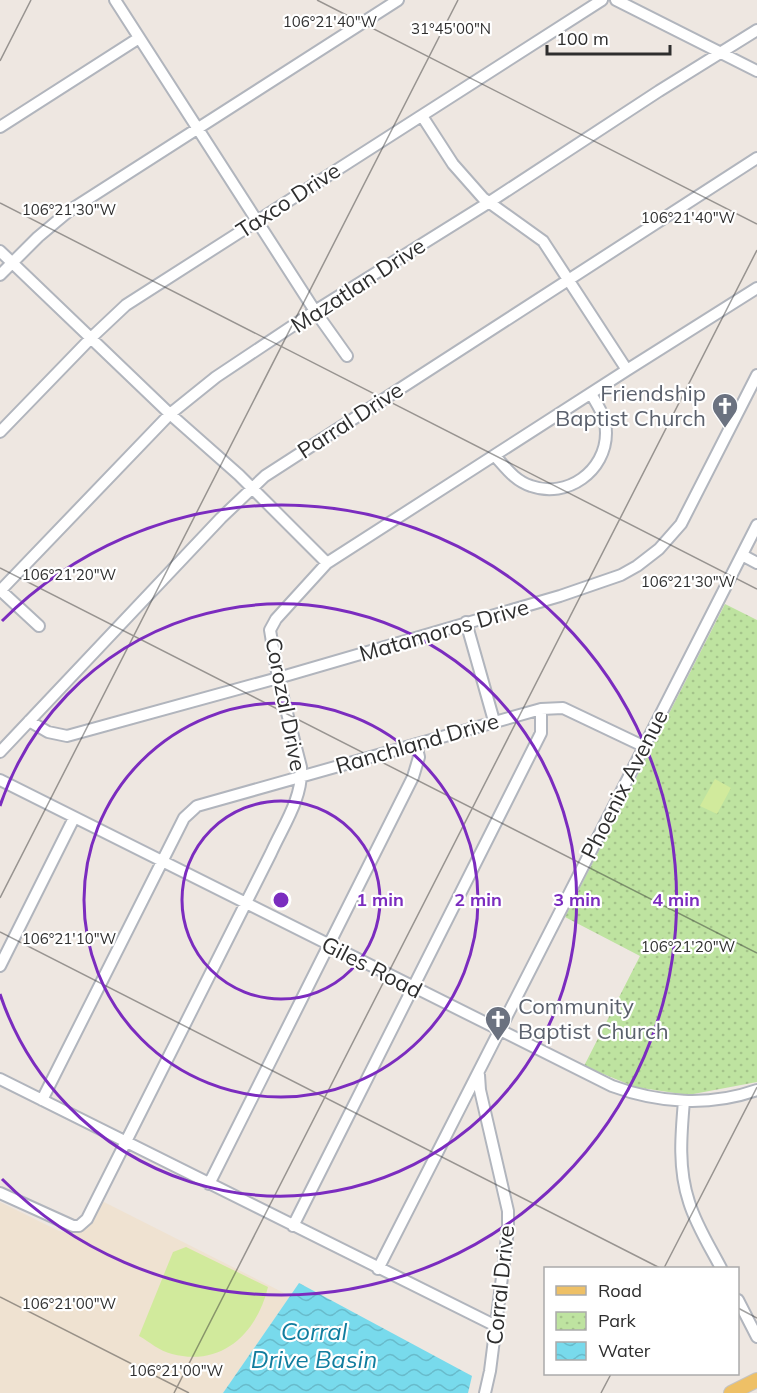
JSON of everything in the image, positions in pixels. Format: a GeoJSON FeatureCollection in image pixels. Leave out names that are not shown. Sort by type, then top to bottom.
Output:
{"type":"FeatureCollection","features":[{"type":"Feature","properties":{"kind":"main road"},"geometry":{"type":"LineString","coordinates":[[731,1393],[757,1380]]}},
{"type":"Feature","properties":{"kind":"street"},"geometry":{"type":"LineString","coordinates":[[115,0],[315,311],[347,356]]}},
{"type":"Feature","properties":{"kind":"street"},"geometry":{"type":"LineString","coordinates":[[0,275],[38,237],[69,211],[398,0]]}},
{"type":"Feature","properties":{"kind":"street","name":"Taxco Drive"},"geometry":{"type":"LineString","coordinates":[[0,432],[126,305],[602,0]]}},
{"type":"Feature","properties":{"kind":"street"},"geometry":{"type":"LineString","coordinates":[[616,0],[757,71]]}},
{"type":"Feature","properties":{"kind":"street","name":"Mazatlan Drive"},"geometry":{"type":"LineString","coordinates":[[0,590],[170,414],[216,377],[315,311],[757,30]]}},
{"type":"Feature","properties":{"kind":"street"},"geometry":{"type":"LineString","coordinates":[[0,127],[139,38]]}},
{"type":"Feature","properties":{"kind":"street"},"geometry":{"type":"LineString","coordinates":[[422,116],[453,164],[488,203],[543,241],[627,370]]}},
{"type":"Feature","properties":{"kind":"street","name":"Parral Drive"},"geometry":{"type":"LineString","coordinates":[[0,752],[265,476],[757,158]]}},
{"type":"Feature","properties":{"kind":"street"},"geometry":{"type":"LineString","coordinates":[[0,251],[170,414],[252,487],[327,563]]}},
{"type":"Feature","properties":{"kind":"street","name":"Corozal Drive"},"geometry":{"type":"LineString","coordinates":[[0,1193],[62,1223],[79,1226],[87,1219],[297,798],[302,777],[301,767],[278,678],[271,627],[276,619],[327,563],[757,288]]}},
{"type":"Feature","properties":{"kind":"street","name":"Matamoros Drive"},"geometry":{"type":"LineString","coordinates":[[29,721],[48,732],[67,735],[278,678],[608,581],[650,557],[669,538],[689,511],[757,375]]}},
{"type":"Feature","properties":{"kind":"street"},"geometry":{"type":"LineString","coordinates":[[495,456],[520,481],[539,489],[566,487],[584,478],[599,461],[606,435],[603,415],[591,394]]}},
{"type":"Feature","properties":{"kind":"street","name":"Phoenix Avenue"},"geometry":{"type":"LineString","coordinates":[[378,1269],[757,525]]}},
{"type":"Feature","properties":{"kind":"street"},"geometry":{"type":"LineString","coordinates":[[742,555],[757,562]]}},
{"type":"Feature","properties":{"kind":"street"},"geometry":{"type":"LineString","coordinates":[[0,590],[39,626]]}},
{"type":"Feature","properties":{"kind":"street"},"geometry":{"type":"LineString","coordinates":[[466,622],[494,721]]}},
{"type":"Feature","properties":{"kind":"street","name":"Ranchland Drive"},"geometry":{"type":"LineString","coordinates":[[42,1100],[184,818],[197,806],[541,709],[563,708],[643,746]]}},
{"type":"Feature","properties":{"kind":"street"},"geometry":{"type":"LineString","coordinates":[[293,1226],[541,733],[541,709]]}},
{"type":"Feature","properties":{"kind":"street"},"geometry":{"type":"LineString","coordinates":[[209,1184],[418,766],[416,744]]}},
{"type":"Feature","properties":{"kind":"street","name":"Giles Road"},"geometry":{"type":"LineString","coordinates":[[0,780],[612,1086],[655,1099],[684,1101],[727,1098],[757,1090]]}},
{"type":"Feature","properties":{"kind":"street"},"geometry":{"type":"LineString","coordinates":[[0,966],[74,818]]}},
{"type":"Feature","properties":{"kind":"street","name":"Corral Drive"},"geometry":{"type":"LineString","coordinates":[[479,1072],[480,1090],[508,1211],[508,1230],[496,1326],[485,1393]]}},
{"type":"Feature","properties":{"kind":"street"},"geometry":{"type":"LineString","coordinates":[[0,1079],[496,1326]]}},
{"type":"Feature","properties":{"kind":"street"},"geometry":{"type":"LineString","coordinates":[[684,1101],[681,1165],[689,1203],[720,1267]]}},
{"type":"Feature","properties":{"kind":"street"},"geometry":{"type":"LineString","coordinates":[[739,1302],[757,1337]]}},
{"type":"Feature","properties":{"kind":"shaded area"},"geometry":{"type":"Polygon","coordinates":[[[102,1201],[290,1296],[223,1393],[0,1393],[0,1202],[59,1231],[71,1234],[80,1233],[91,1224],[102,1201]]]}},
{"type":"Feature","properties":{"kind":"green space"},"geometry":{"type":"Polygon","coordinates":[[[725,604],[757,620],[757,1082],[688,1095],[635,1087],[584,1066],[640,956],[565,917],[725,604]]]}},
{"type":"Feature","properties":{"kind":"green space"},"geometry":{"type":"Polygon","coordinates":[[[715,779],[731,788],[717,814],[700,806],[715,779]]]}},
{"type":"Feature","properties":{"kind":"green space"},"geometry":{"type":"Polygon","coordinates":[[[186,1247],[268,1287],[255,1319],[235,1343],[221,1351],[190,1357],[167,1353],[139,1336],[173,1252],[186,1247]]]}},
{"type":"Feature","properties":{"kind":"water","name":"Corral Drive Basin"},"geometry":{"type":"Polygon","coordinates":[[[299,1283],[472,1376],[468,1393],[223,1393],[299,1283]]]}},
{"type":"Feature","properties":{"kind":"place","name":"Friendship Baptist Church"},"geometry":{"type":"Point","coordinates":[725,429]}},
{"type":"Feature","properties":{"kind":"place","name":"Community Baptist Church"},"geometry":{"type":"Point","coordinates":[498,1042]}}]}
